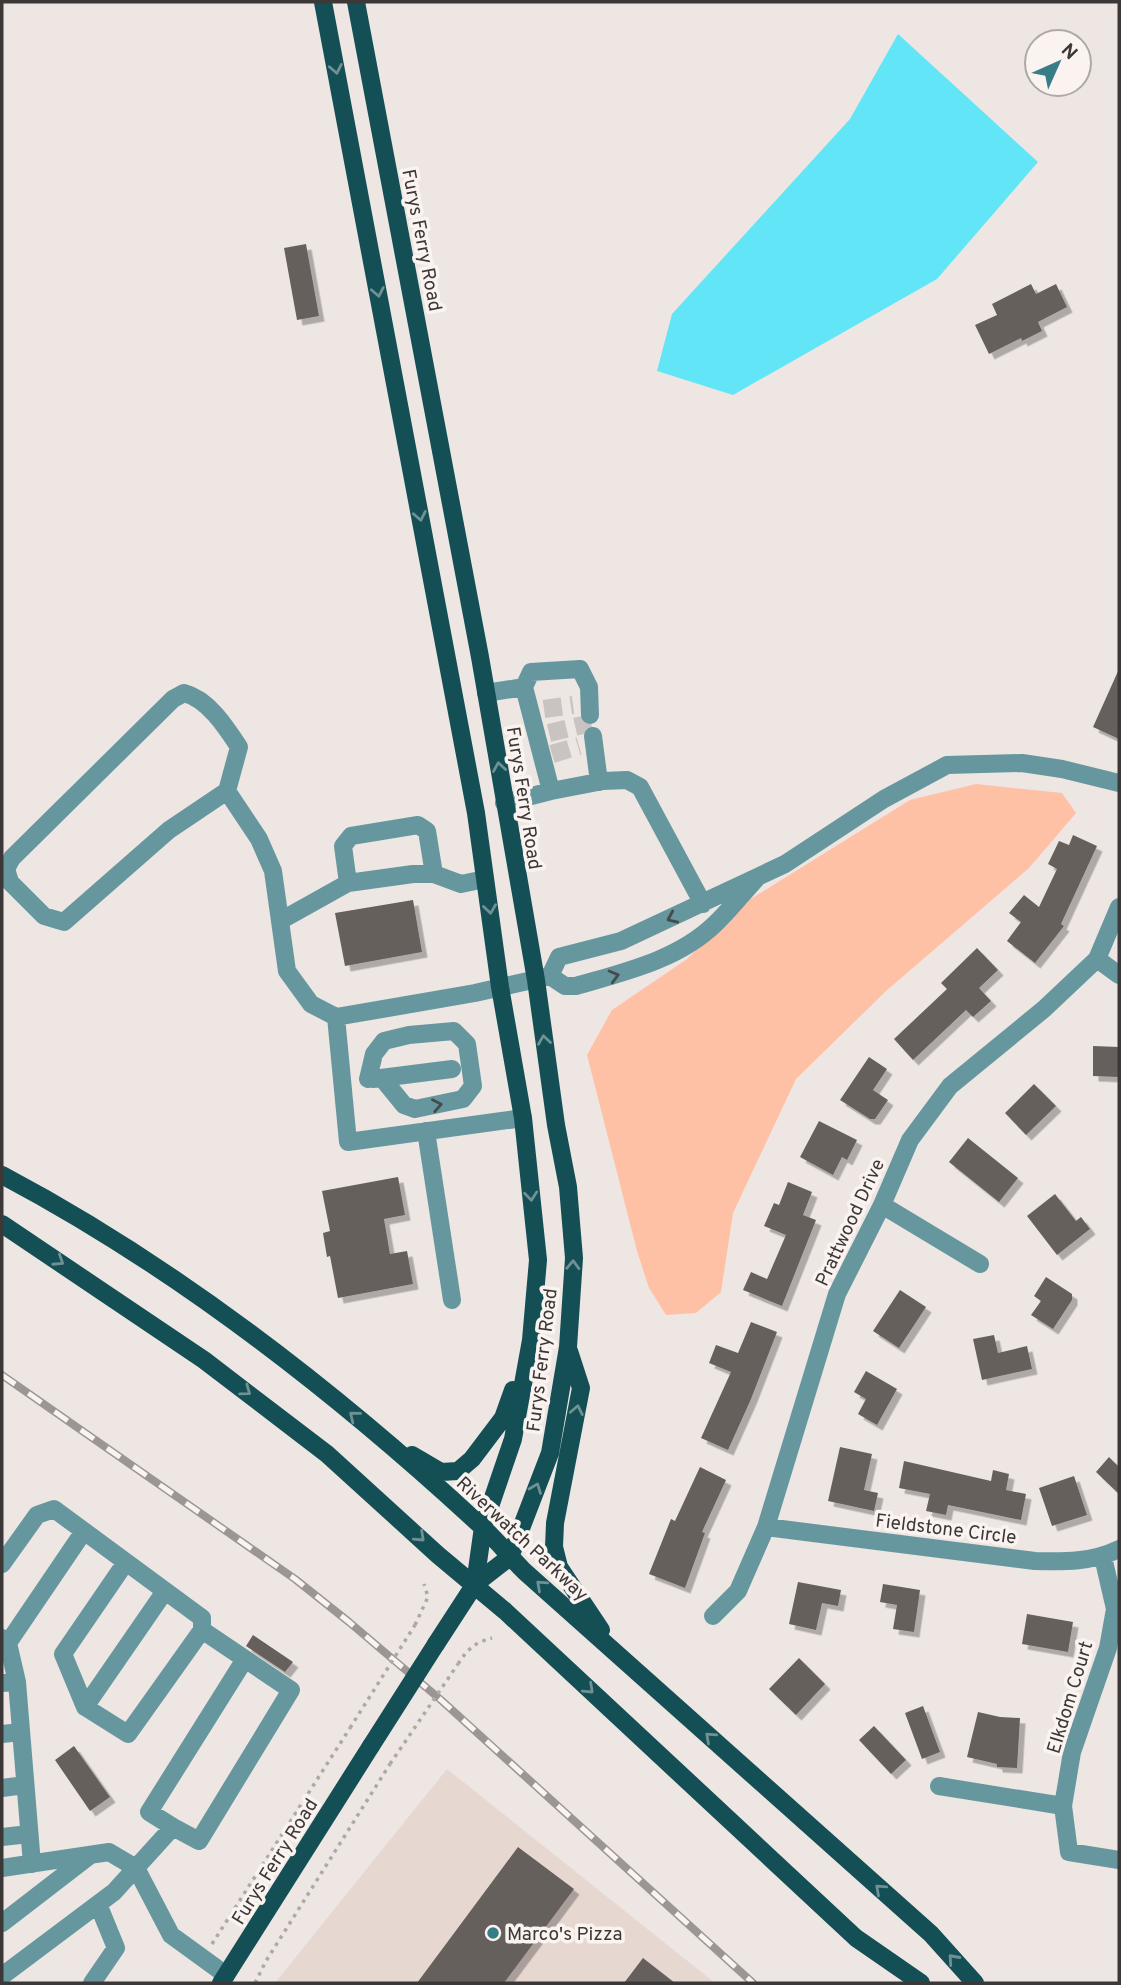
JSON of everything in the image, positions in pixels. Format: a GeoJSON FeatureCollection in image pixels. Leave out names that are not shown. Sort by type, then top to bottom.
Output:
{"type":"FeatureCollection","features":[{"type":"Feature","properties":{"kind":"main road","name":"Furys Ferry Road"},"geometry":{"type":"LineString","coordinates":[[323,2],[459,724],[523,1118],[538,1260],[531,1340],[513,1439],[482,1527],[475,1584]]}},
{"type":"Feature","properties":{"kind":"main road","name":"Furys Ferry Road"},"geometry":{"type":"LineString","coordinates":[[223,1979],[475,1584],[510,1557],[550,1453],[568,1346],[574,1258],[543,978],[505,803],[356,2]]}},
{"type":"Feature","properties":{"kind":"main road","name":"Riverwatch Parkway"},"geometry":{"type":"LineString","coordinates":[[2,1175],[103,1232],[187,1287],[268,1347],[388,1443],[617,1654],[931,1934],[975,1983]]}},
{"type":"Feature","properties":{"kind":"main road"},"geometry":{"type":"LineString","coordinates":[[2,1224],[109,1294],[254,1396],[327,1454],[438,1555],[475,1584],[856,1938],[921,1983]]}},
{"type":"Feature","properties":{"kind":"main road"},"geometry":{"type":"LineString","coordinates":[[388,1443],[442,1472],[458,1471],[472,1459],[503,1418],[531,1340]]}},
{"type":"Feature","properties":{"kind":"main road"},"geometry":{"type":"LineString","coordinates":[[568,1346],[581,1388],[555,1523],[554,1546],[559,1567],[617,1654]]}},
{"type":"Feature","properties":{"kind":"street"},"geometry":{"type":"LineString","coordinates":[[524,687],[531,672],[580,669],[589,687],[584,707]]}},
{"type":"Feature","properties":{"kind":"street"},"geometry":{"type":"LineString","coordinates":[[486,693],[524,687]]}},
{"type":"Feature","properties":{"kind":"street"},"geometry":{"type":"LineString","coordinates":[[524,687],[537,710],[551,790]]}},
{"type":"Feature","properties":{"kind":"street"},"geometry":{"type":"LineString","coordinates":[[227,791],[169,830],[64,922],[44,916],[10,882],[6,869],[12,858],[173,699],[184,693],[194,696],[227,728],[239,747],[227,791],[259,839],[273,871],[287,971],[311,1004],[336,1017],[543,978],[565,986],[576,986],[640,968],[679,949],[714,925],[756,879]]}},
{"type":"Feature","properties":{"kind":"street"},"geometry":{"type":"LineString","coordinates":[[589,741],[599,782]]}},
{"type":"Feature","properties":{"kind":"street"},"geometry":{"type":"LineString","coordinates":[[543,978],[559,957],[621,941],[785,864],[884,799],[947,765],[1022,763],[1062,769],[1119,783]]}},
{"type":"Feature","properties":{"kind":"street"},"geometry":{"type":"LineString","coordinates":[[505,803],[551,790],[626,780],[640,788],[703,904]]}},
{"type":"Feature","properties":{"kind":"street"},"geometry":{"type":"LineString","coordinates":[[348,883],[343,846],[351,836],[418,825],[426,831],[434,874]]}},
{"type":"Feature","properties":{"kind":"street"},"geometry":{"type":"LineString","coordinates":[[280,921],[348,883],[413,874],[434,874],[461,884],[485,879]]}},
{"type":"Feature","properties":{"kind":"street","name":"Prattwood Drive"},"geometry":{"type":"LineString","coordinates":[[713,1616],[737,1591],[766,1527],[837,1294],[883,1205],[910,1140],[950,1086],[1044,1009],[1097,959],[1119,907]]}},
{"type":"Feature","properties":{"kind":"street"},"geometry":{"type":"LineString","coordinates":[[1097,959],[1119,975]]}},
{"type":"Feature","properties":{"kind":"street"},"geometry":{"type":"LineString","coordinates":[[336,1017],[348,1142],[523,1118]]}},
{"type":"Feature","properties":{"kind":"street"},"geometry":{"type":"LineString","coordinates":[[454,1031],[467,1044],[473,1086],[463,1099],[415,1109],[404,1105],[375,1079],[374,1054],[384,1041],[409,1035],[454,1031]]}},
{"type":"Feature","properties":{"kind":"street"},"geometry":{"type":"LineString","coordinates":[[342,1084],[452,1069]]}},
{"type":"Feature","properties":{"kind":"street"},"geometry":{"type":"LineString","coordinates":[[426,1131],[452,1300]]}},
{"type":"Feature","properties":{"kind":"street"},"geometry":{"type":"LineString","coordinates":[[883,1205],[980,1264]]}},
{"type":"Feature","properties":{"kind":"street"},"geometry":{"type":"LineString","coordinates":[[2,1564],[37,1515],[54,1509],[126,1562],[165,1591],[202,1618],[202,1630],[128,1734],[85,1707],[63,1654],[126,1562]]}},
{"type":"Feature","properties":{"kind":"street","name":"Fieldstone Circle"},"geometry":{"type":"LineString","coordinates":[[766,1527],[1035,1561],[1072,1562],[1111,1553]]}},
{"type":"Feature","properties":{"kind":"street"},"geometry":{"type":"LineString","coordinates":[[32,1864],[21,1731],[9,1682],[5,1641],[84,1531]]}},
{"type":"Feature","properties":{"kind":"street","name":"Elkdom Court"},"geometry":{"type":"LineString","coordinates":[[1111,1553],[1115,1609],[1108,1648],[1072,1752],[1063,1806],[1069,1852],[1119,1860]]}},
{"type":"Feature","properties":{"kind":"street"},"geometry":{"type":"LineString","coordinates":[[85,1707],[165,1591]]}},
{"type":"Feature","properties":{"kind":"street"},"geometry":{"type":"LineString","coordinates":[[202,1630],[291,1690],[199,1841],[149,1812],[245,1659]]}},
{"type":"Feature","properties":{"kind":"street"},"geometry":{"type":"LineString","coordinates":[[2,1734],[21,1731]]}},
{"type":"Feature","properties":{"kind":"street"},"geometry":{"type":"LineString","coordinates":[[2,1788],[25,1786]]}},
{"type":"Feature","properties":{"kind":"street"},"geometry":{"type":"LineString","coordinates":[[939,1786],[1063,1806]]}},
{"type":"Feature","properties":{"kind":"street"},"geometry":{"type":"LineString","coordinates":[[2,1976],[114,1892],[173,1827]]}},
{"type":"Feature","properties":{"kind":"street"},"geometry":{"type":"LineString","coordinates":[[2,1837],[29,1834]]}},
{"type":"Feature","properties":{"kind":"street"},"geometry":{"type":"LineString","coordinates":[[2,1868],[109,1852],[136,1868],[171,1935],[204,1959],[223,1979]]}},
{"type":"Feature","properties":{"kind":"street"},"geometry":{"type":"LineString","coordinates":[[2,1923],[92,1854]]}},
{"type":"Feature","properties":{"kind":"street"},"geometry":{"type":"LineString","coordinates":[[92,1983],[116,1948],[98,1904]]}},
{"type":"Feature","properties":{"kind":"path"},"geometry":{"type":"LineString","coordinates":[[466,1486],[472,1492]]}},
{"type":"Feature","properties":{"kind":"path"},"geometry":{"type":"LineString","coordinates":[[204,1959],[415,1625],[428,1597],[424,1584]]}},
{"type":"Feature","properties":{"kind":"path"},"geometry":{"type":"LineString","coordinates":[[255,1983],[266,1961],[390,1764],[458,1664],[476,1643],[492,1638]]}},
{"type":"Feature","properties":{"kind":"shaded area"},"geometry":{"type":"Polygon","coordinates":[[[976,784],[1062,793],[1076,813],[1029,868],[886,991],[796,1079],[733,1213],[721,1292],[696,1313],[666,1315],[649,1288],[637,1251],[587,1055],[612,1010],[687,959],[741,905],[910,800],[976,784]]]}},
{"type":"Feature","properties":{"kind":"shaded area"},"geometry":{"type":"Polygon","coordinates":[[[447,1769],[715,1983],[275,1983],[447,1769]]]}},
{"type":"Feature","properties":{"kind":"water"},"geometry":{"type":"Polygon","coordinates":[[[898,34],[1038,162],[937,279],[733,395],[657,371],[672,314],[850,119],[898,34]]]}},
{"type":"Feature","properties":{"kind":"building"},"geometry":{"type":"Polygon","coordinates":[[[306,244],[319,316],[297,320],[284,248],[306,244]]]}},
{"type":"Feature","properties":{"kind":"building"},"geometry":{"type":"Polygon","coordinates":[[[1031,284],[1036,294],[1056,284],[1067,307],[1038,322],[1042,331],[989,354],[975,325],[997,315],[992,304],[1031,284]]]}},
{"type":"Feature","properties":{"kind":"building"},"geometry":{"type":"Polygon","coordinates":[[[1119,669],[1119,739],[1093,727],[1119,669]]]}},
{"type":"Feature","properties":{"kind":"building"},"geometry":{"type":"Polygon","coordinates":[[[1073,835],[1097,846],[1061,924],[1064,926],[1035,963],[1007,941],[1021,922],[1009,913],[1024,895],[1039,907],[1057,869],[1048,864],[1059,841],[1069,845],[1073,835]]]}},
{"type":"Feature","properties":{"kind":"building"},"geometry":{"type":"Polygon","coordinates":[[[413,900],[422,952],[345,966],[335,913],[413,900]]]}},
{"type":"Feature","properties":{"kind":"building"},"geometry":{"type":"Polygon","coordinates":[[[977,948],[998,970],[979,988],[991,1001],[973,1017],[966,1010],[913,1060],[894,1039],[947,989],[941,983],[977,948]]]}},
{"type":"Feature","properties":{"kind":"building"},"geometry":{"type":"Polygon","coordinates":[[[1093,1046],[1119,1047],[1119,1077],[1093,1076],[1093,1046]]]}},
{"type":"Feature","properties":{"kind":"building"},"geometry":{"type":"Polygon","coordinates":[[[869,1057],[887,1069],[873,1090],[888,1100],[875,1119],[870,1119],[840,1100],[869,1057]]]}},
{"type":"Feature","properties":{"kind":"building"},"geometry":{"type":"Polygon","coordinates":[[[1034,1084],[1056,1106],[1026,1135],[1005,1113],[1034,1084]]]}},
{"type":"Feature","properties":{"kind":"building"},"geometry":{"type":"Polygon","coordinates":[[[819,1121],[857,1140],[847,1160],[842,1157],[833,1175],[800,1157],[819,1121]]]}},
{"type":"Feature","properties":{"kind":"building"},"geometry":{"type":"Polygon","coordinates":[[[968,1138],[1018,1178],[999,1202],[949,1162],[968,1138]]]}},
{"type":"Feature","properties":{"kind":"building"},"geometry":{"type":"Polygon","coordinates":[[[398,1177],[405,1215],[384,1219],[390,1254],[407,1251],[413,1284],[338,1298],[323,1233],[330,1231],[322,1191],[398,1177]]]}},
{"type":"Feature","properties":{"kind":"building"},"geometry":{"type":"Polygon","coordinates":[[[788,1182],[812,1192],[803,1215],[816,1220],[782,1306],[743,1290],[751,1272],[767,1279],[786,1235],[764,1226],[774,1203],[779,1205],[788,1182]]]}},
{"type":"Feature","properties":{"kind":"building"},"geometry":{"type":"Polygon","coordinates":[[[1055,1194],[1076,1221],[1081,1217],[1090,1229],[1057,1255],[1027,1216],[1055,1194]]]}},
{"type":"Feature","properties":{"kind":"building"},"geometry":{"type":"Polygon","coordinates":[[[1046,1277],[1072,1294],[1072,1300],[1053,1329],[1031,1315],[1041,1301],[1034,1296],[1046,1277]]]}},
{"type":"Feature","properties":{"kind":"building"},"geometry":{"type":"Polygon","coordinates":[[[900,1290],[926,1307],[899,1348],[873,1331],[900,1290]]]}},
{"type":"Feature","properties":{"kind":"building"},"geometry":{"type":"Polygon","coordinates":[[[751,1322],[777,1332],[728,1450],[701,1438],[731,1372],[709,1363],[716,1345],[738,1353],[751,1322]]]}},
{"type":"Feature","properties":{"kind":"building"},"geometry":{"type":"Polygon","coordinates":[[[994,1335],[998,1353],[1027,1346],[1032,1369],[982,1380],[973,1339],[994,1335]]]}},
{"type":"Feature","properties":{"kind":"building"},"geometry":{"type":"Polygon","coordinates":[[[866,1371],[897,1389],[877,1425],[858,1414],[866,1399],[854,1392],[866,1371]]]}},
{"type":"Feature","properties":{"kind":"building"},"geometry":{"type":"Polygon","coordinates":[[[840,1447],[872,1454],[864,1490],[878,1493],[874,1511],[828,1501],[840,1447]]]}},
{"type":"Feature","properties":{"kind":"building"},"geometry":{"type":"Polygon","coordinates":[[[1109,1457],[1119,1467],[1119,1494],[1096,1472],[1109,1457]]]}},
{"type":"Feature","properties":{"kind":"building"},"geometry":{"type":"Polygon","coordinates":[[[904,1461],[991,1481],[993,1470],[1009,1474],[1006,1490],[1026,1494],[1021,1520],[948,1505],[946,1515],[926,1511],[930,1494],[899,1488],[904,1461]]]}},
{"type":"Feature","properties":{"kind":"building"},"geometry":{"type":"Polygon","coordinates":[[[700,1467],[726,1480],[702,1532],[705,1533],[685,1588],[649,1574],[671,1519],[675,1521],[700,1467]]]}},
{"type":"Feature","properties":{"kind":"building"},"geometry":{"type":"Polygon","coordinates":[[[1074,1476],[1087,1515],[1052,1526],[1039,1488],[1074,1476]]]}},
{"type":"Feature","properties":{"kind":"building"},"geometry":{"type":"Polygon","coordinates":[[[798,1582],[841,1590],[838,1606],[822,1603],[816,1630],[789,1624],[798,1582]]]}},
{"type":"Feature","properties":{"kind":"building"},"geometry":{"type":"Polygon","coordinates":[[[883,1584],[920,1590],[914,1632],[893,1629],[897,1605],[880,1602],[883,1584]]]}},
{"type":"Feature","properties":{"kind":"building"},"geometry":{"type":"Polygon","coordinates":[[[1027,1614],[1073,1622],[1068,1652],[1022,1644],[1027,1614]]]}},
{"type":"Feature","properties":{"kind":"building"},"geometry":{"type":"Polygon","coordinates":[[[253,1635],[293,1662],[285,1672],[246,1646],[253,1635]]]}},
{"type":"Feature","properties":{"kind":"building"},"geometry":{"type":"Polygon","coordinates":[[[799,1658],[825,1684],[796,1715],[769,1689],[799,1658]]]}},
{"type":"Feature","properties":{"kind":"building"},"geometry":{"type":"Polygon","coordinates":[[[923,1706],[940,1752],[922,1759],[905,1713],[923,1706]]]}},
{"type":"Feature","properties":{"kind":"building"},"geometry":{"type":"Polygon","coordinates":[[[978,1712],[1020,1718],[1017,1768],[997,1767],[997,1764],[967,1757],[978,1712]]]}},
{"type":"Feature","properties":{"kind":"building"},"geometry":{"type":"Polygon","coordinates":[[[874,1726],[906,1760],[891,1774],[859,1740],[874,1726]]]}},
{"type":"Feature","properties":{"kind":"building"},"geometry":{"type":"Polygon","coordinates":[[[74,1746],[110,1797],[90,1811],[55,1760],[74,1746]]]}},
{"type":"Feature","properties":{"kind":"building"},"geometry":{"type":"Polygon","coordinates":[[[518,1847],[574,1889],[504,1983],[417,1983],[518,1847]]]}},
{"type":"Feature","properties":{"kind":"building"},"geometry":{"type":"Polygon","coordinates":[[[643,1958],[675,1983],[624,1983],[643,1958]]]}},
{"type":"Feature","properties":{"kind":"tunnel"},"geometry":{"type":"LineString","coordinates":[[544,709],[573,705]]}},
{"type":"Feature","properties":{"kind":"tunnel"},"geometry":{"type":"LineString","coordinates":[[549,733],[591,723]]}},
{"type":"Feature","properties":{"kind":"tunnel"},"geometry":{"type":"LineString","coordinates":[[552,754],[579,746]]}},
{"type":"Feature","properties":{"kind":"railway"},"geometry":{"type":"LineString","coordinates":[[2,1375],[295,1579],[349,1622],[441,1700],[753,1983]]}},
{"type":"Feature","properties":{"kind":"place","name":"Marco's Pizza"},"geometry":{"type":"Point","coordinates":[493,1933]}}]}
